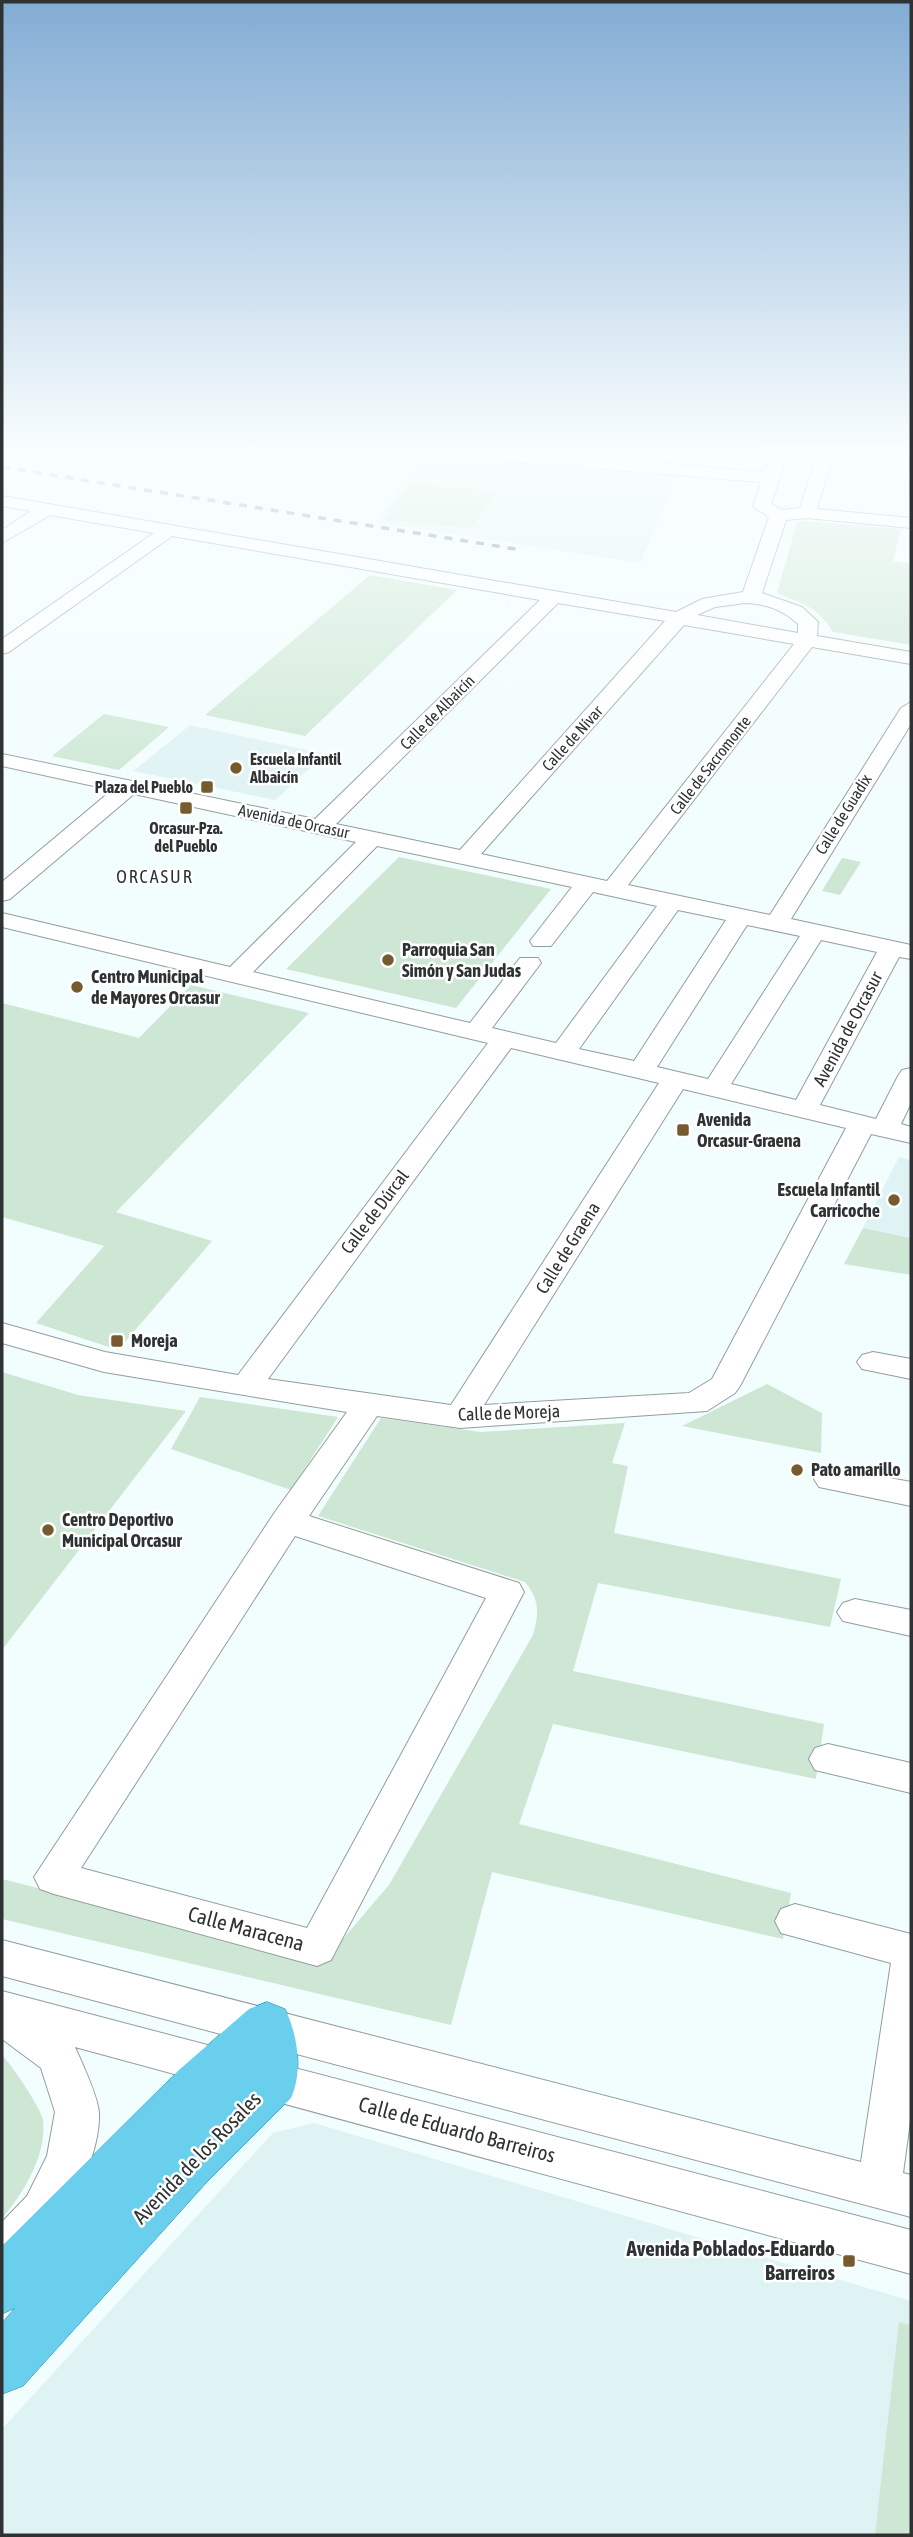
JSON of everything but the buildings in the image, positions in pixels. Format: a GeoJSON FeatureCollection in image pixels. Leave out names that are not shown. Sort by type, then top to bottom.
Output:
{"type":"FeatureCollection","features":[{"type":"Feature","properties":{"kind":"main road"},"geometry":{"type":"LineString","coordinates":[[2,2286],[216,2067],[267,2025]]}},
{"type":"Feature","properties":{"kind":"main road","name":"Avenida de los Rosales"},"geometry":{"type":"LineString","coordinates":[[2,2365],[187,2165],[272,2081],[267,2025]]}},
{"type":"Feature","properties":{"kind":"street"},"geometry":{"type":"LineString","coordinates":[[2,648],[116,567]]}},
{"type":"Feature","properties":{"kind":"street"},"geometry":{"type":"LineString","coordinates":[[387,567],[911,658]]}},
{"type":"Feature","properties":{"kind":"street"},"geometry":{"type":"LineString","coordinates":[[761,567],[751,597],[801,614],[808,622],[807,640]]}},
{"type":"Feature","properties":{"kind":"street","name":"Calle de Albaicín"},"geometry":{"type":"LineString","coordinates":[[320,827],[554,596]]}},
{"type":"Feature","properties":{"kind":"street","name":"Calle de Nívar"},"geometry":{"type":"LineString","coordinates":[[465,858],[679,618],[700,604],[751,597]]}},
{"type":"Feature","properties":{"kind":"street","name":"Calle de Sacromonte"},"geometry":{"type":"LineString","coordinates":[[613,889],[807,640]]}},
{"type":"Feature","properties":{"kind":"street","name":"Calle de Guadix"},"geometry":{"type":"LineString","coordinates":[[777,923],[851,800],[911,708]]}},
{"type":"Feature","properties":{"kind":"street","name":"Avenida de Orcasur"},"geometry":{"type":"LineString","coordinates":[[2,760],[902,949],[804,1110]]}},
{"type":"Feature","properties":{"kind":"street"},"geometry":{"type":"LineString","coordinates":[[2,894],[129,787]]}},
{"type":"Feature","properties":{"kind":"street"},"geometry":{"type":"LineString","coordinates":[[236,975],[372,838]]}},
{"type":"Feature","properties":{"kind":"street"},"geometry":{"type":"LineString","coordinates":[[542,941],[587,884]]}},
{"type":"Feature","properties":{"kind":"street"},"geometry":{"type":"LineString","coordinates":[[563,1052],[672,902]]}},
{"type":"Feature","properties":{"kind":"street"},"geometry":{"type":"LineString","coordinates":[[640,1072],[741,915]]}},
{"type":"Feature","properties":{"kind":"street","name":"Avenida de Orcasur"},"geometry":{"type":"LineString","coordinates":[[2,920],[886,1129]]}},
{"type":"Feature","properties":{"kind":"street"},"geometry":{"type":"LineString","coordinates":[[715,1089],[815,931]]}},
{"type":"Feature","properties":{"kind":"street"},"geometry":{"type":"LineString","coordinates":[[476,1032],[529,963]]}},
{"type":"Feature","properties":{"kind":"street","name":"Calle de Dúrcal"},"geometry":{"type":"LineString","coordinates":[[246,1387],[505,1038]]}},
{"type":"Feature","properties":{"kind":"street"},"geometry":{"type":"LineString","coordinates":[[886,1129],[911,1076]]}},
{"type":"Feature","properties":{"kind":"street","name":"Calle de Graena"},"geometry":{"type":"LineString","coordinates":[[460,1417],[675,1080]]}},
{"type":"Feature","properties":{"kind":"street","name":"Calle de Moreja"},"geometry":{"type":"LineString","coordinates":[[2,1333],[104,1362],[246,1387],[460,1417],[696,1403],[724,1386],[886,1129]]}},
{"type":"Feature","properties":{"kind":"street"},"geometry":{"type":"LineString","coordinates":[[873,1362],[911,1369]]}},
{"type":"Feature","properties":{"kind":"street","name":"Calle Maracena"},"geometry":{"type":"LineString","coordinates":[[287,1521],[507,1592],[317,1948],[54,1877],[287,1521],[369,1404]]}},
{"type":"Feature","properties":{"kind":"street"},"geometry":{"type":"LineString","coordinates":[[831,1479],[911,1494]]}},
{"type":"Feature","properties":{"kind":"street"},"geometry":{"type":"LineString","coordinates":[[855,1612],[911,1623]]}},
{"type":"Feature","properties":{"kind":"street"},"geometry":{"type":"LineString","coordinates":[[828,1759],[911,1777]]}},
{"type":"Feature","properties":{"kind":"street"},"geometry":{"type":"LineString","coordinates":[[795,1921],[911,1951]]}},
{"type":"Feature","properties":{"kind":"street"},"geometry":{"type":"LineString","coordinates":[[2,1958],[895,2191],[911,1965]]}},
{"type":"Feature","properties":{"kind":"street"},"geometry":{"type":"LineString","coordinates":[[2,2012],[58,2056],[77,2112],[69,2159],[43,2211],[2,2254]]}},
{"type":"Feature","properties":{"kind":"street","name":"Calle de Eduardo Barreiros"},"geometry":{"type":"LineString","coordinates":[[2,2012],[852,2234],[911,2252]]}},
{"type":"Feature","properties":{"kind":"shaded area"},"geometry":{"type":"Polygon","coordinates":[[[190,725],[325,754],[275,800],[133,771],[190,725]]]}},
{"type":"Feature","properties":{"kind":"shaded area","name":"Escuela Infantil Carricoche"},"geometry":{"type":"Polygon","coordinates":[[[899,1157],[911,1160],[911,1238],[863,1228],[899,1157]]]}},
{"type":"Feature","properties":{"kind":"shaded area"},"geometry":{"type":"Polygon","coordinates":[[[314,2123],[911,2301],[911,2535],[2,2535],[2,2429],[273,2133],[314,2123]]]}},
{"type":"Feature","properties":{"kind":"green space"},"geometry":{"type":"Polygon","coordinates":[[[784,567],[911,567],[911,645],[833,632],[815,611],[777,593],[784,567]]]}},
{"type":"Feature","properties":{"kind":"green space"},"geometry":{"type":"Polygon","coordinates":[[[370,575],[457,590],[305,736],[205,715],[370,575]]]}},
{"type":"Feature","properties":{"kind":"green space"},"geometry":{"type":"Polygon","coordinates":[[[104,714],[169,727],[119,770],[52,756],[104,714]]]}},
{"type":"Feature","properties":{"kind":"green space"},"geometry":{"type":"Polygon","coordinates":[[[399,857],[551,889],[456,1008],[286,969],[399,857]]]}},
{"type":"Feature","properties":{"kind":"green space"},"geometry":{"type":"Polygon","coordinates":[[[842,858],[861,862],[840,895],[822,891],[842,858]]]}},
{"type":"Feature","properties":{"kind":"green space"},"geometry":{"type":"Polygon","coordinates":[[[191,985],[309,1013],[116,1212],[212,1241],[118,1350],[36,1323],[104,1246],[2,1217],[2,1003],[139,1038],[191,985]]]}},
{"type":"Feature","properties":{"kind":"green space"},"geometry":{"type":"Polygon","coordinates":[[[863,1228],[911,1238],[911,1275],[844,1264],[863,1228]]]}},
{"type":"Feature","properties":{"kind":"green space","name":"Centro Deportivo Municipal Orcasur"},"geometry":{"type":"Polygon","coordinates":[[[2,1372],[78,1395],[186,1411],[2,1650],[2,1372]]]}},
{"type":"Feature","properties":{"kind":"green space"},"geometry":{"type":"Polygon","coordinates":[[[767,1384],[822,1413],[821,1453],[682,1426],[767,1384]]]}},
{"type":"Feature","properties":{"kind":"green space"},"geometry":{"type":"Polygon","coordinates":[[[200,1397],[338,1417],[291,1490],[171,1449],[200,1397]]]}},
{"type":"Feature","properties":{"kind":"green space"},"geometry":{"type":"Polygon","coordinates":[[[381,1418],[481,1432],[625,1423],[612,1463],[628,1466],[614,1533],[841,1579],[830,1627],[598,1583],[573,1671],[824,1724],[816,1779],[553,1724],[519,1824],[791,1893],[783,1939],[492,1872],[451,2025],[2,1919],[2,1879],[324,1961],[389,1885],[533,1635],[537,1614],[536,1601],[525,1582],[318,1516],[381,1418]]]}},
{"type":"Feature","properties":{"kind":"green space"},"geometry":{"type":"Polygon","coordinates":[[[2,2055],[37,2106],[43,2120],[43,2134],[32,2173],[2,2219],[2,2055]]]}},
{"type":"Feature","properties":{"kind":"green space"},"geometry":{"type":"Polygon","coordinates":[[[899,2322],[911,2325],[911,2535],[875,2535],[899,2322]]]}},
{"type":"Feature","properties":{"kind":"place","name":"Escuela Infantil Albaicín"},"geometry":{"type":"Point","coordinates":[236,768]}},
{"type":"Feature","properties":{"kind":"place","name":"Plaza del Pueblo"},"geometry":{"type":"Point","coordinates":[207,787]}},
{"type":"Feature","properties":{"kind":"place","name":"Orcasur-Pza. del Pueblo"},"geometry":{"type":"Point","coordinates":[186,808]}},
{"type":"Feature","properties":{"kind":"place","name":"Parroquia San Simón y San Judas"},"geometry":{"type":"Point","coordinates":[388,960]}},
{"type":"Feature","properties":{"kind":"place","name":"Centro Municipal de Mayores Orcasur"},"geometry":{"type":"Point","coordinates":[77,987]}},
{"type":"Feature","properties":{"kind":"place","name":"Avenida Orcasur-Graena"},"geometry":{"type":"Point","coordinates":[683,1130]}},
{"type":"Feature","properties":{"kind":"place","name":"Escuela Infantil Carricoche"},"geometry":{"type":"Point","coordinates":[894,1200]}},
{"type":"Feature","properties":{"kind":"place","name":"Moreja"},"geometry":{"type":"Point","coordinates":[117,1341]}},
{"type":"Feature","properties":{"kind":"place","name":"Pato amarillo"},"geometry":{"type":"Point","coordinates":[797,1470]}},
{"type":"Feature","properties":{"kind":"place","name":"Centro Deportivo Municipal Orcasur"},"geometry":{"type":"Point","coordinates":[48,1530]}},
{"type":"Feature","properties":{"kind":"place","name":"Avenida Poblados-Eduardo Barreiros"},"geometry":{"type":"Point","coordinates":[849,2261]}},
{"type":"Feature","properties":{"kind":"district","name":"ORCASUR"},"geometry":{"type":"Point","coordinates":[155,877]}}]}
